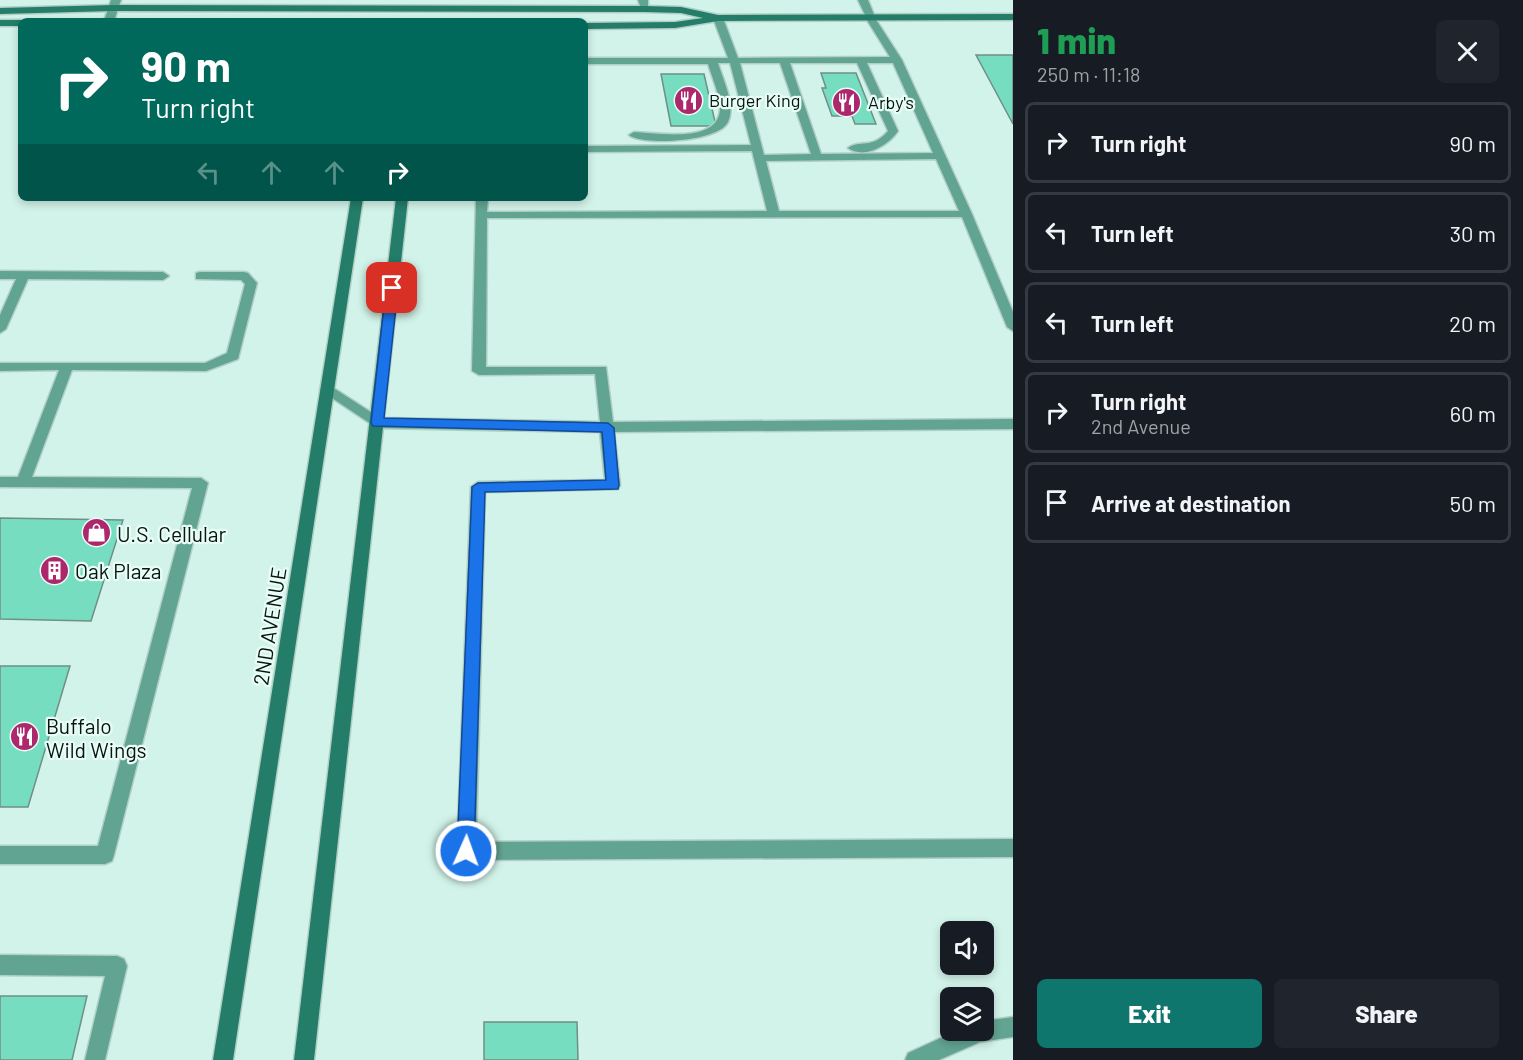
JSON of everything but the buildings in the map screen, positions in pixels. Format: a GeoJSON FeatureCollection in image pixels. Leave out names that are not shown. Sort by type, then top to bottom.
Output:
{"type":"FeatureCollection","features":[{"type":"Feature","properties":{"kind":"main road"},"geometry":{"type":"LineString","coordinates":[[0,11],[114,4],[644,5],[718,18]]}},
{"type":"Feature","properties":{"kind":"main road"},"geometry":{"type":"LineString","coordinates":[[588,26],[675,25],[718,18],[1013,17]]}},
{"type":"Feature","properties":{"kind":"main road"},"geometry":{"type":"LineString","coordinates":[[0,23],[18,24]]}},
{"type":"Feature","properties":{"kind":"main road","name":"2ND AVENUE"},"geometry":{"type":"LineString","coordinates":[[223,1060],[357,201]]}},
{"type":"Feature","properties":{"kind":"main road"},"geometry":{"type":"LineString","coordinates":[[304,1060],[402,201]]}},
{"type":"Feature","properties":{"kind":"street"},"geometry":{"type":"LineString","coordinates":[[863,0],[870,17],[897,60],[966,214],[1013,327]]}},
{"type":"Feature","properties":{"kind":"street"},"geometry":{"type":"LineString","coordinates":[[718,18],[734,60],[774,215]]}},
{"type":"Feature","properties":{"kind":"street"},"geometry":{"type":"LineString","coordinates":[[634,135],[697,136],[711,134],[720,128],[724,123],[725,110],[712,60]]}},
{"type":"Feature","properties":{"kind":"street"},"geometry":{"type":"LineString","coordinates":[[784,60],[816,153]]}},
{"type":"Feature","properties":{"kind":"street"},"geometry":{"type":"LineString","coordinates":[[816,153],[863,148],[888,140],[893,131],[861,60]]}},
{"type":"Feature","properties":{"kind":"street"},"geometry":{"type":"LineString","coordinates":[[588,61],[897,60]]}},
{"type":"Feature","properties":{"kind":"street"},"geometry":{"type":"LineString","coordinates":[[588,149],[940,156]]}},
{"type":"Feature","properties":{"kind":"street"},"geometry":{"type":"LineString","coordinates":[[482,201],[479,372],[601,370],[613,485],[478,487],[466,851],[1013,848]]}},
{"type":"Feature","properties":{"kind":"street"},"geometry":{"type":"LineString","coordinates":[[482,215],[966,214]]}},
{"type":"Feature","properties":{"kind":"street"},"geometry":{"type":"LineString","coordinates":[[0,275],[163,276]]}},
{"type":"Feature","properties":{"kind":"street"},"geometry":{"type":"LineString","coordinates":[[0,329],[24,275]]}},
{"type":"Feature","properties":{"kind":"street"},"geometry":{"type":"LineString","coordinates":[[0,367],[206,367],[233,356],[251,283],[244,276],[200,276]]}},
{"type":"Feature","properties":{"kind":"street"},"geometry":{"type":"LineString","coordinates":[[23,482],[67,366]]}},
{"type":"Feature","properties":{"kind":"street"},"geometry":{"type":"LineString","coordinates":[[327,390],[377,423],[608,428],[1013,424]]}},
{"type":"Feature","properties":{"kind":"street"},"geometry":{"type":"LineString","coordinates":[[0,482],[201,483],[105,855],[0,855]]}},
{"type":"Feature","properties":{"kind":"street"},"geometry":{"type":"LineString","coordinates":[[0,965],[117,966],[95,1060]]}},
{"type":"Feature","properties":{"kind":"street"},"geometry":{"type":"LineString","coordinates":[[915,1060],[979,1032],[1013,1027]]}},
{"type":"Feature","properties":{"kind":"place","name":"Burger King"},"geometry":{"type":"Point","coordinates":[688,100]}},
{"type":"Feature","properties":{"kind":"place","name":"Arby's"},"geometry":{"type":"Point","coordinates":[847,102]}},
{"type":"Feature","properties":{"kind":"place","name":"U.S. Cellular"},"geometry":{"type":"Point","coordinates":[96,533]}},
{"type":"Feature","properties":{"kind":"place","name":"Oak Plaza"},"geometry":{"type":"Point","coordinates":[54,570]}},
{"type":"Feature","properties":{"kind":"place","name":"Buffalo Wild Wings"},"geometry":{"type":"Point","coordinates":[25,737]}},
{"type":"Feature","properties":{"kind":"route"},"geometry":{"type":"LineString","coordinates":[[392,288],[377,423],[608,428],[613,485],[478,487],[466,851]]}}]}
